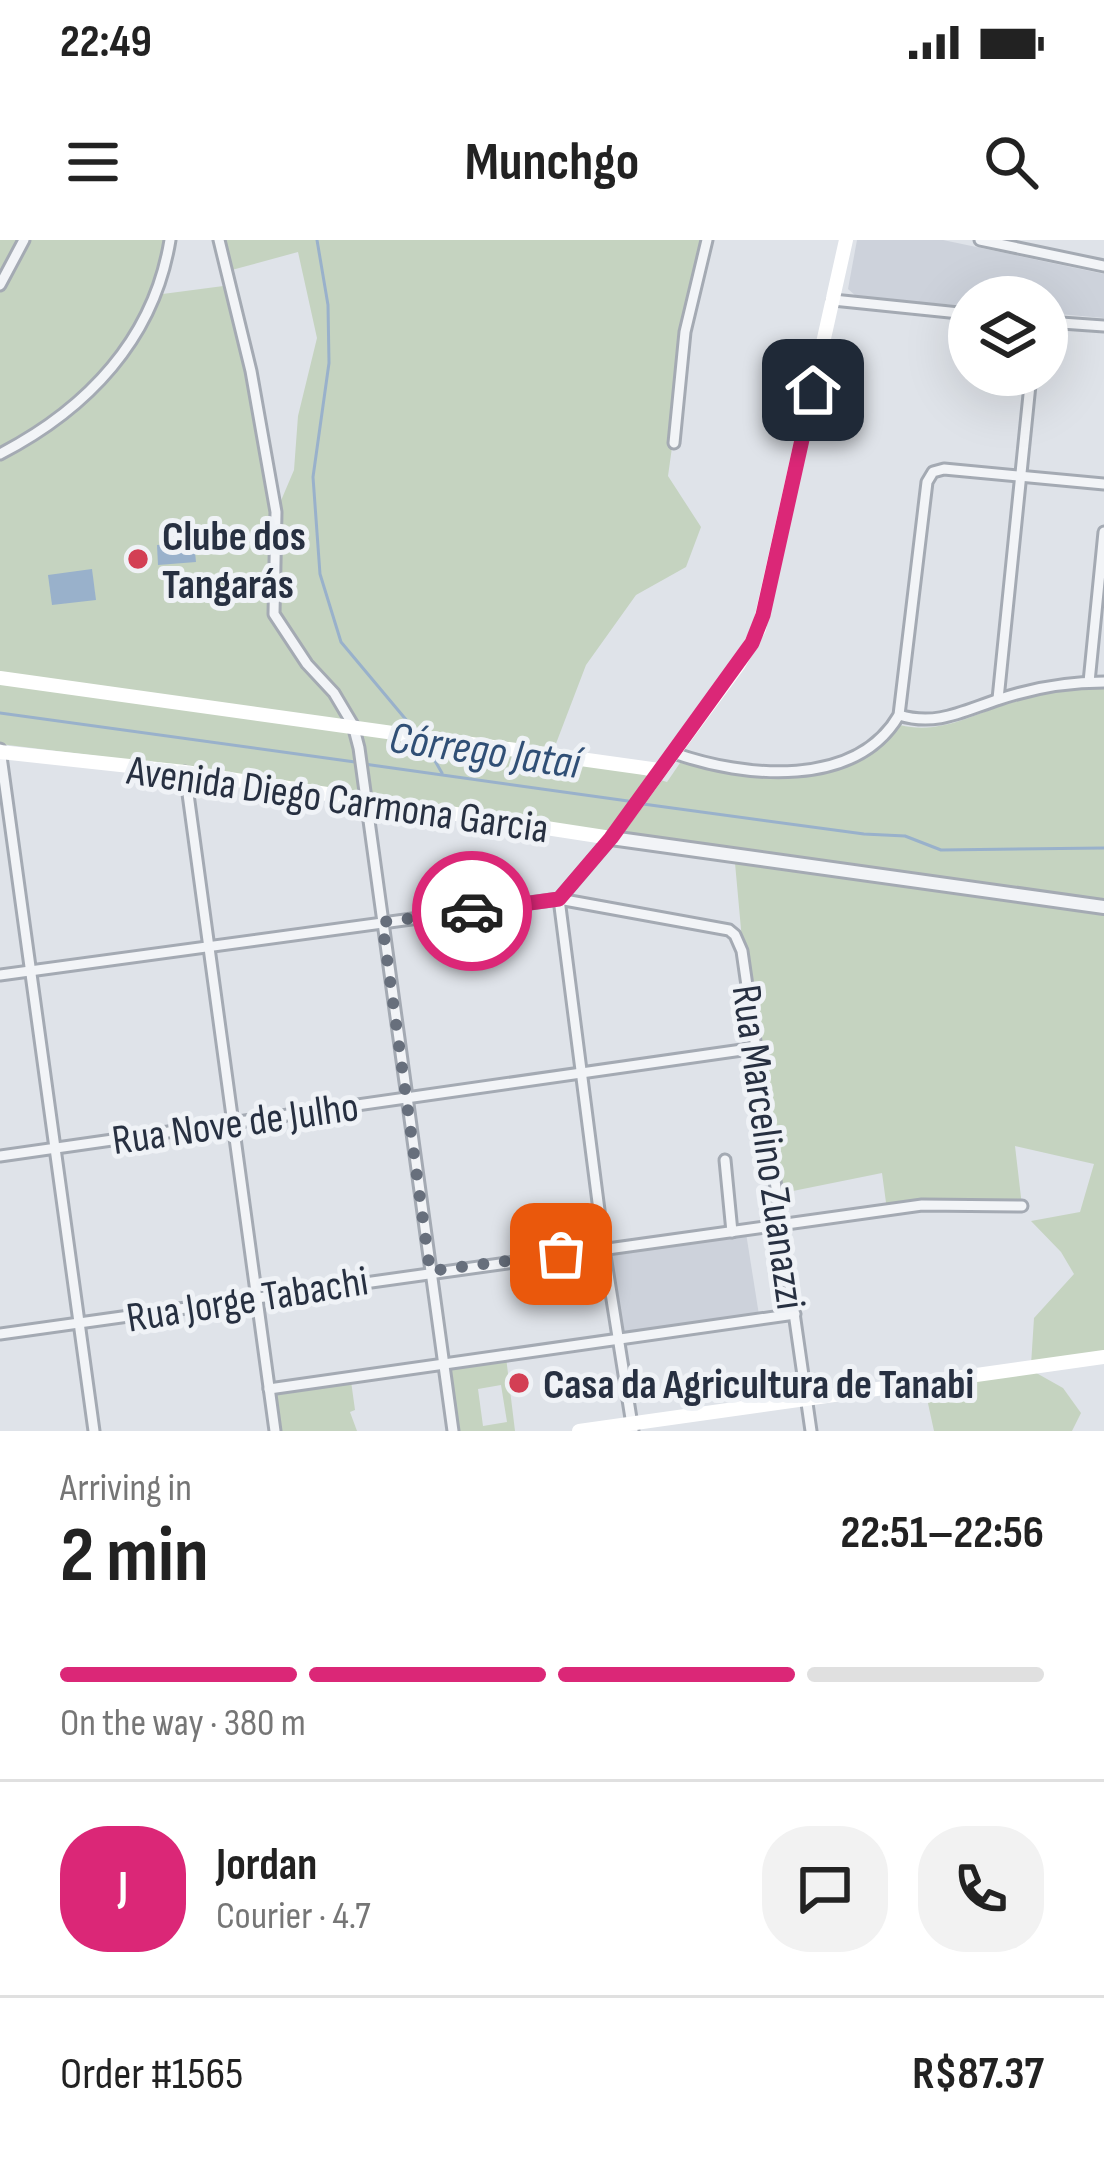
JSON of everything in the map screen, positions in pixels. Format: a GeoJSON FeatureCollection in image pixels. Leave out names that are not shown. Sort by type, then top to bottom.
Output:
{"type":"FeatureCollection","features":[{"type":"Feature","properties":{"kind":"main road"},"geometry":{"type":"LineString","coordinates":[[614,834],[739,664],[759,629],[846,240]]}},
{"type":"Feature","properties":{"kind":"main road","name":"Avenida Diego Carmona Garcia"},"geometry":{"type":"LineString","coordinates":[[0,678],[353,725],[656,775]]}},
{"type":"Feature","properties":{"kind":"main road","name":"Avenida Diego Carmona Garcia"},"geometry":{"type":"LineString","coordinates":[[0,751],[185,772],[614,834]]}},
{"type":"Feature","properties":{"kind":"main road"},"geometry":{"type":"LineString","coordinates":[[579,1431],[633,1428],[1104,1357]]}},
{"type":"Feature","properties":{"kind":"street"},"geometry":{"type":"LineString","coordinates":[[0,285],[24,240]]}},
{"type":"Feature","properties":{"kind":"street"},"geometry":{"type":"LineString","coordinates":[[0,454],[57,421],[85,399],[121,359],[148,313],[170,240]]}},
{"type":"Feature","properties":{"kind":"street"},"geometry":{"type":"LineString","coordinates":[[219,240],[251,371],[277,512],[274,614],[353,725],[362,767],[453,1431]]}},
{"type":"Feature","properties":{"kind":"street"},"geometry":{"type":"LineString","coordinates":[[674,443],[685,332],[707,240]]}},
{"type":"Feature","properties":{"kind":"street"},"geometry":{"type":"LineString","coordinates":[[980,240],[1104,266]]}},
{"type":"Feature","properties":{"kind":"street"},"geometry":{"type":"LineString","coordinates":[[1042,253],[1045,240]]}},
{"type":"Feature","properties":{"kind":"street"},"geometry":{"type":"LineString","coordinates":[[833,300],[948,312]]}},
{"type":"Feature","properties":{"kind":"street"},"geometry":{"type":"LineString","coordinates":[[1068,323],[1104,326]]}},
{"type":"Feature","properties":{"kind":"street"},"geometry":{"type":"LineString","coordinates":[[998,699],[1029,396]]}},
{"type":"Feature","properties":{"kind":"street"},"geometry":{"type":"LineString","coordinates":[[673,752],[723,767],[820,768],[851,759],[890,730],[899,715],[927,482],[933,472],[944,469],[1104,484]]}},
{"type":"Feature","properties":{"kind":"street"},"geometry":{"type":"LineString","coordinates":[[1089,682],[1104,532]]}},
{"type":"Feature","properties":{"kind":"street"},"geometry":{"type":"LineString","coordinates":[[899,715],[948,718],[998,699],[1104,682]]}},
{"type":"Feature","properties":{"kind":"street"},"geometry":{"type":"LineString","coordinates":[[0,751],[94,1431]]}},
{"type":"Feature","properties":{"kind":"street"},"geometry":{"type":"LineString","coordinates":[[185,772],[275,1431]]}},
{"type":"Feature","properties":{"kind":"street"},"geometry":{"type":"LineString","coordinates":[[0,975],[559,899],[614,834]]}},
{"type":"Feature","properties":{"kind":"street","name":"Avenida Diego Carmona Garcia"},"geometry":{"type":"LineString","coordinates":[[614,834],[1104,907]]}},
{"type":"Feature","properties":{"kind":"street"},"geometry":{"type":"LineString","coordinates":[[559,899],[604,1249],[633,1428]]}},
{"type":"Feature","properties":{"kind":"street","name":"Rua Marcelino Zuanazzi"},"geometry":{"type":"LineString","coordinates":[[559,899],[721,928],[736,935],[811,1431]]}},
{"type":"Feature","properties":{"kind":"street","name":"Rua Nove de Julho"},"geometry":{"type":"LineString","coordinates":[[0,1156],[756,1048]]}},
{"type":"Feature","properties":{"kind":"street"},"geometry":{"type":"LineString","coordinates":[[725,1160],[732,1232]]}},
{"type":"Feature","properties":{"kind":"street","name":"Rua Jorge Tabachi"},"geometry":{"type":"LineString","coordinates":[[0,1334],[922,1205],[1022,1206]]}},
{"type":"Feature","properties":{"kind":"street"},"geometry":{"type":"LineString","coordinates":[[269,1389],[795,1314]]}},
{"type":"Feature","properties":{"kind":"shaded area"},"geometry":{"type":"Polygon","coordinates":[[[857,240],[943,240],[1104,274],[1104,318],[1068,315],[1068,276],[948,276],[948,304],[857,297],[848,289],[857,240]]]}},
{"type":"Feature","properties":{"kind":"shaded area"},"geometry":{"type":"Polygon","coordinates":[[[746,1233],[759,1315],[621,1335],[608,1252],[746,1233]]]}},
{"type":"Feature","properties":{"kind":"green space"},"geometry":{"type":"Polygon","coordinates":[[[0,240],[170,240],[155,295],[231,285],[277,510],[294,470],[298,416],[317,338],[298,252],[228,271],[219,240],[707,240],[694,289],[668,476],[701,527],[686,567],[636,595],[586,665],[552,754],[0,678],[0,240]]]}},
{"type":"Feature","properties":{"kind":"green space"},"geometry":{"type":"Polygon","coordinates":[[[0,684],[631,771],[667,782],[680,763],[791,773],[873,748],[900,725],[943,725],[1033,697],[1104,688],[1104,904],[733,853],[187,767],[0,744],[0,684]]]}},
{"type":"Feature","properties":{"kind":"green space"},"geometry":{"type":"Polygon","coordinates":[[[735,863],[1104,911],[1104,1355],[1031,1365],[1034,1318],[1074,1274],[1061,1252],[1031,1221],[1080,1212],[1094,1164],[1015,1146],[1022,1206],[887,1210],[882,1173],[783,1193],[742,940],[735,863]]]}},
{"type":"Feature","properties":{"kind":"green space"},"geometry":{"type":"Polygon","coordinates":[[[506,1357],[515,1431],[455,1431],[447,1365],[506,1357]],[[501,1385],[478,1389],[483,1426],[507,1422],[501,1385]]]}},
{"type":"Feature","properties":{"kind":"green space"},"geometry":{"type":"Polygon","coordinates":[[[1031,1370],[1063,1388],[1081,1413],[1072,1431],[934,1431],[924,1385],[1031,1370]]]}},
{"type":"Feature","properties":{"kind":"green space"},"geometry":{"type":"Polygon","coordinates":[[[351,1381],[355,1410],[350,1412],[357,1431],[281,1431],[276,1391],[351,1381]]]}},
{"type":"Feature","properties":{"kind":"water"},"geometry":{"type":"Polygon","coordinates":[[[194,542],[196,562],[158,565],[157,545],[194,542]]]}},
{"type":"Feature","properties":{"kind":"water"},"geometry":{"type":"Polygon","coordinates":[[[92,569],[96,600],[52,605],[48,575],[92,569]]]}},
{"type":"Feature","properties":{"kind":"waterway"},"geometry":{"type":"LineString","coordinates":[[317,240],[328,305],[329,363],[313,477],[320,574],[341,642],[413,728]]}},
{"type":"Feature","properties":{"kind":"waterway","name":"Córrego Jataí"},"geometry":{"type":"LineString","coordinates":[[0,713],[355,762]]}},
{"type":"Feature","properties":{"kind":"waterway"},"geometry":{"type":"LineString","coordinates":[[431,754],[442,773]]}},
{"type":"Feature","properties":{"kind":"waterway","name":"Córrego Jataí"},"geometry":{"type":"LineString","coordinates":[[364,764],[628,801]]}},
{"type":"Feature","properties":{"kind":"waterway","name":"Córrego Jataí"},"geometry":{"type":"LineString","coordinates":[[643,804],[905,836],[941,850],[1104,848]]}},
{"type":"Feature","properties":{"kind":"way so far"},"geometry":{"type":"LineString","coordinates":[[472,911],[382,922],[430,1271],[561,1254]]}},
{"type":"Feature","properties":{"kind":"place","name":"Clube dos Tangarás"},"geometry":{"type":"Point","coordinates":[138,559]}},
{"type":"Feature","properties":{"kind":"place","name":"Casa da Agricultura de Tanabi"},"geometry":{"type":"Point","coordinates":[519,1383]}},
{"type":"Feature","properties":{"kind":"route"},"geometry":{"type":"LineString","coordinates":[[472,911],[559,899],[611,838],[739,664],[763,615],[813,390]]}}]}
